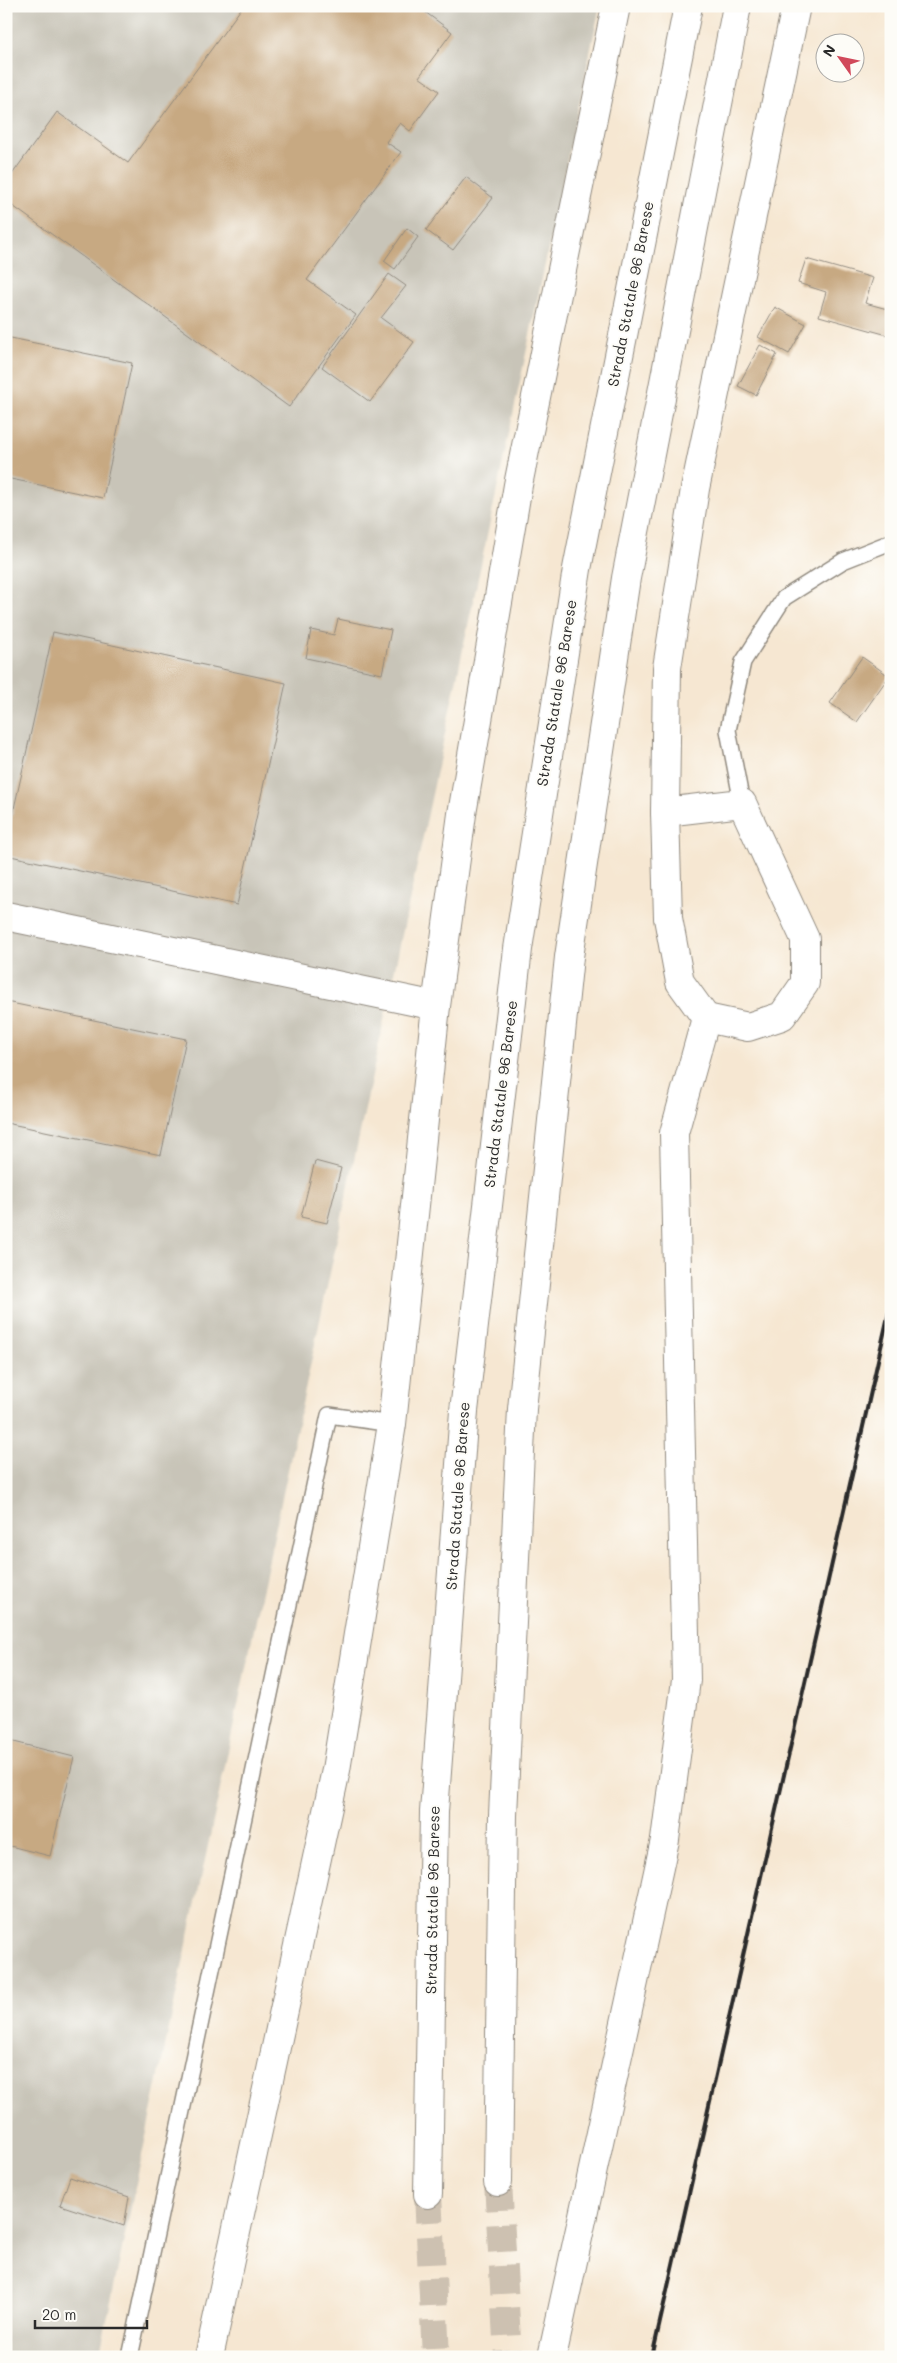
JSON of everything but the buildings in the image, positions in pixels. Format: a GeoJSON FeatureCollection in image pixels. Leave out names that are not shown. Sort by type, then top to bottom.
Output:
{"type":"FeatureCollection","features":[{"type":"Feature","properties":{"kind":"main road"},"geometry":{"type":"LineString","coordinates":[[209,2357],[336,1770],[392,1424],[436,1006],[462,814],[518,485],[616,6]]}},
{"type":"Feature","properties":{"kind":"main road","name":"Strada Statale 96 Barese"},"geometry":{"type":"LineString","coordinates":[[428,2194],[435,1803],[464,1411],[518,949],[577,569],[688,6]]}},
{"type":"Feature","properties":{"kind":"main road"},"geometry":{"type":"LineString","coordinates":[[498,2182],[503,1815],[522,1409],[569,957],[626,578],[737,6]]}},
{"type":"Feature","properties":{"kind":"main road"},"geometry":{"type":"LineString","coordinates":[[665,812],[742,802],[805,940],[805,982],[782,1016],[748,1027],[706,1018],[680,982],[668,918],[665,812],[667,668],[695,489],[796,6]]}},
{"type":"Feature","properties":{"kind":"main road"},"geometry":{"type":"LineString","coordinates":[[6,916],[436,1006]]}},
{"type":"Feature","properties":{"kind":"main road"},"geometry":{"type":"LineString","coordinates":[[552,2357],[665,1840],[686,1680],[674,1133],[706,1018]]}},
{"type":"Feature","properties":{"kind":"lane"},"geometry":{"type":"LineString","coordinates":[[742,802],[728,730],[743,662],[784,598],[843,561],[891,542]]}},
{"type":"Feature","properties":{"kind":"lane"},"geometry":{"type":"LineString","coordinates":[[130,2357],[329,1415],[392,1424]]}},
{"type":"Feature","properties":{"kind":"shaded area"},"geometry":{"type":"Polygon","coordinates":[[[6,6],[600,6],[99,2357],[6,2357],[6,6]]]}},
{"type":"Feature","properties":{"kind":"tunnel"},"geometry":{"type":"LineString","coordinates":[[498,2182],[508,2357]]}},
{"type":"Feature","properties":{"kind":"tunnel"},"geometry":{"type":"LineString","coordinates":[[428,2194],[436,2357]]}},
{"type":"Feature","properties":{"kind":"railway"},"geometry":{"type":"LineString","coordinates":[[652,2357],[891,1303]]}}]}
